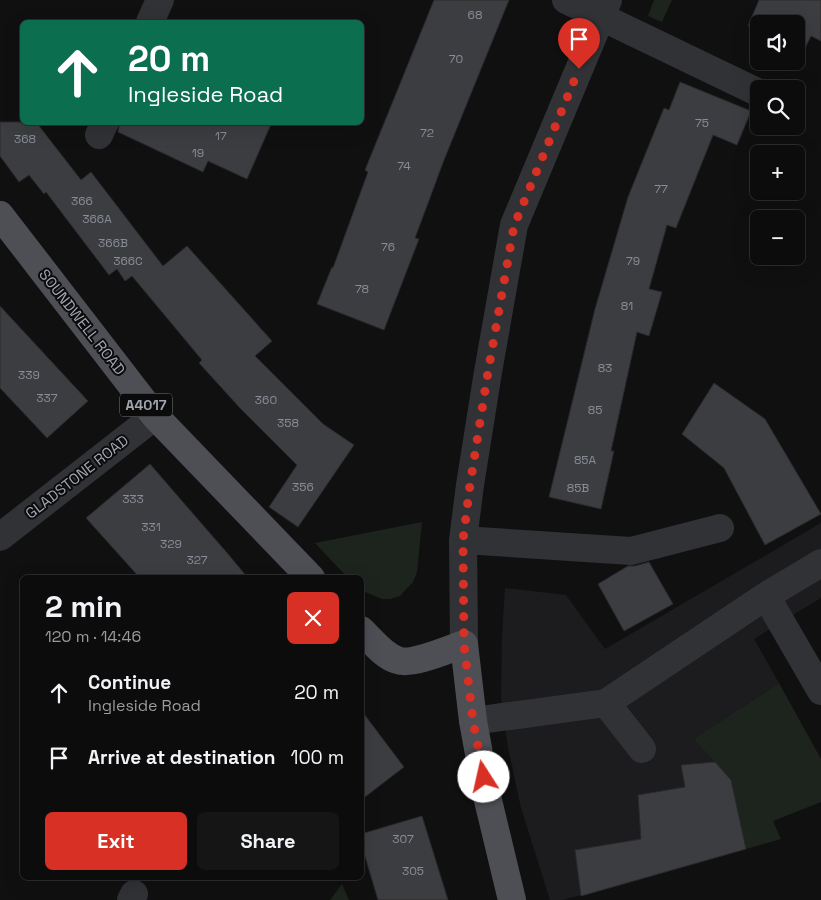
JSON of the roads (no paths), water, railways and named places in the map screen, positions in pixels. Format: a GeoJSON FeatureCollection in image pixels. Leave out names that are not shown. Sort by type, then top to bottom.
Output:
{"type":"FeatureCollection","features":[{"type":"Feature","properties":{"kind":"main road","name":"SOUNDWELL ROAD"},"geometry":{"type":"LineString","coordinates":[[0,215],[155,416],[308,575]]}},
{"type":"Feature","properties":{"kind":"main road"},"geometry":{"type":"LineString","coordinates":[[364,633],[381,650],[398,661],[414,661],[464,644],[473,721],[486,792],[512,900]]}},
{"type":"Feature","properties":{"kind":"street"},"geometry":{"type":"LineString","coordinates":[[151,20],[160,0]]}},
{"type":"Feature","properties":{"kind":"street"},"geometry":{"type":"LineString","coordinates":[[566,0],[604,8],[750,88]]}},
{"type":"Feature","properties":{"kind":"street"},"geometry":{"type":"LineString","coordinates":[[464,644],[463,540],[488,372],[514,226],[604,8]]}},
{"type":"Feature","properties":{"kind":"street","name":"GLADSTONE ROAD"},"geometry":{"type":"LineString","coordinates":[[0,537],[155,416]]}},
{"type":"Feature","properties":{"kind":"street"},"geometry":{"type":"LineString","coordinates":[[463,540],[631,551],[720,528]]}},
{"type":"Feature","properties":{"kind":"street"},"geometry":{"type":"LineString","coordinates":[[473,721],[606,703],[766,596],[821,563]]}},
{"type":"Feature","properties":{"kind":"street"},"geometry":{"type":"LineString","coordinates":[[766,596],[821,691]]}},
{"type":"Feature","properties":{"kind":"street"},"geometry":{"type":"LineString","coordinates":[[606,703],[642,750]]}}]}
